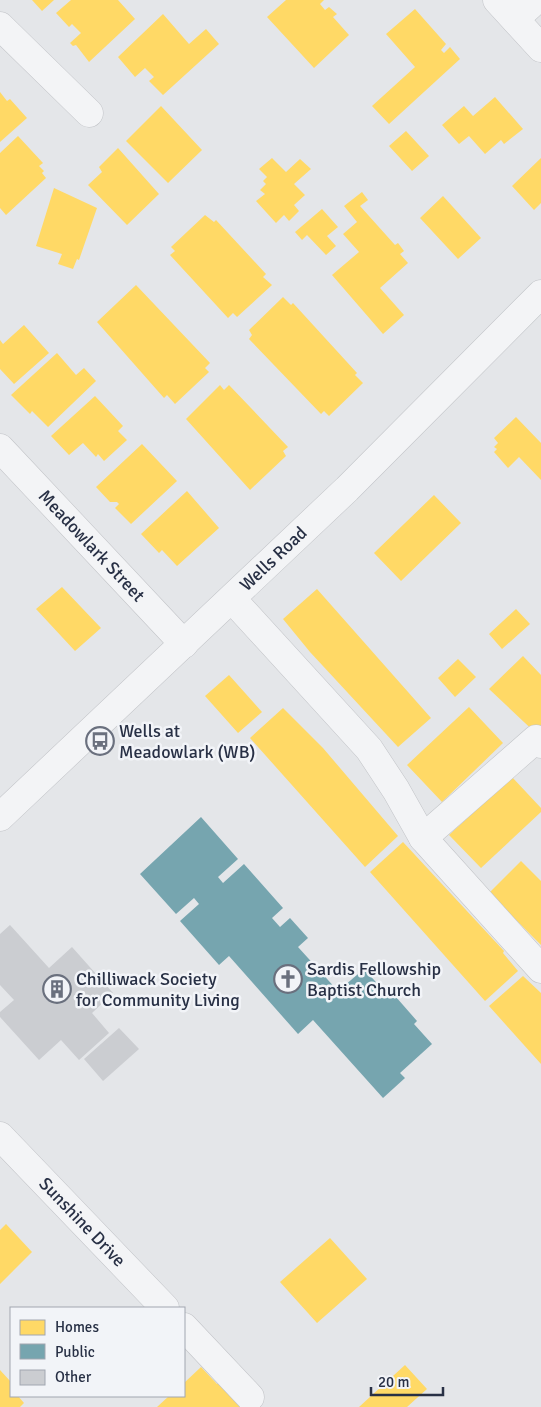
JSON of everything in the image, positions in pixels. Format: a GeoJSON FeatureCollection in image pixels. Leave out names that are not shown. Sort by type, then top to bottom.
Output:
{"type":"FeatureCollection","features":[{"type":"Feature","properties":{"kind":"street"},"geometry":{"type":"LineString","coordinates":[[536,0],[506,10],[541,48]]}},
{"type":"Feature","properties":{"kind":"street"},"geometry":{"type":"LineString","coordinates":[[0,26],[89,113]]}},
{"type":"Feature","properties":{"kind":"street","name":"Wells Road"},"geometry":{"type":"LineString","coordinates":[[0,817],[347,488],[541,294]]}},
{"type":"Feature","properties":{"kind":"street","name":"Meadowlark Street"},"geometry":{"type":"LineString","coordinates":[[0,448],[184,644]]}},
{"type":"Feature","properties":{"kind":"street"},"geometry":{"type":"LineString","coordinates":[[232,599],[369,749],[396,790],[423,838],[541,969]]}},
{"type":"Feature","properties":{"kind":"street"},"geometry":{"type":"LineString","coordinates":[[423,838],[536,739],[541,744]]}},
{"type":"Feature","properties":{"kind":"street","name":"Sunshine Drive"},"geometry":{"type":"LineString","coordinates":[[0,1136],[165,1307]]}},
{"type":"Feature","properties":{"kind":"street"},"geometry":{"type":"LineString","coordinates":[[185,1328],[250,1397]]}},
{"type":"Feature","properties":{"kind":"building: Homes"},"geometry":{"type":"Polygon","coordinates":[[[32,0],[54,0],[42,11],[32,0]]]}},
{"type":"Feature","properties":{"kind":"building: Homes"},"geometry":{"type":"Polygon","coordinates":[[[71,0],[118,0],[135,19],[89,62],[76,45],[73,46],[70,43],[81,33],[72,24],[69,27],[56,13],[71,0]]]}},
{"type":"Feature","properties":{"kind":"building: Homes"},"geometry":{"type":"Polygon","coordinates":[[[286,0],[324,0],[320,4],[325,10],[329,7],[337,14],[333,17],[349,35],[314,68],[267,17],[286,0]]]}},
{"type":"Feature","properties":{"kind":"building: Homes"},"geometry":{"type":"Polygon","coordinates":[[[415,9],[446,44],[441,50],[444,53],[450,47],[460,59],[389,124],[372,106],[415,67],[386,34],[415,9]]]}},
{"type":"Feature","properties":{"kind":"building: Homes"},"geometry":{"type":"Polygon","coordinates":[[[163,14],[189,44],[206,29],[219,44],[163,95],[149,81],[154,77],[145,68],[135,77],[118,57],[163,14]]]}},
{"type":"Feature","properties":{"kind":"building: Homes"},"geometry":{"type":"Polygon","coordinates":[[[0,92],[7,101],[10,99],[27,118],[0,142],[0,92]]]}},
{"type":"Feature","properties":{"kind":"building: Homes"},"geometry":{"type":"Polygon","coordinates":[[[495,97],[523,129],[504,144],[501,140],[485,154],[469,136],[459,144],[442,125],[464,106],[473,116],[495,97]]]}},
{"type":"Feature","properties":{"kind":"building: Homes"},"geometry":{"type":"Polygon","coordinates":[[[161,106],[202,150],[168,183],[126,141],[161,106]]]}},
{"type":"Feature","properties":{"kind":"building: Homes"},"geometry":{"type":"Polygon","coordinates":[[[406,131],[429,156],[412,171],[389,146],[406,131]]]}},
{"type":"Feature","properties":{"kind":"building: Homes"},"geometry":{"type":"Polygon","coordinates":[[[18,136],[43,163],[39,166],[44,171],[42,173],[46,178],[6,215],[0,208],[0,153],[18,136]]]}},
{"type":"Feature","properties":{"kind":"building: Homes"},"geometry":{"type":"Polygon","coordinates":[[[118,148],[159,194],[127,225],[88,185],[102,172],[99,167],[118,148]]]}},
{"type":"Feature","properties":{"kind":"building: Homes"},"geometry":{"type":"Polygon","coordinates":[[[272,158],[286,172],[300,159],[311,169],[294,184],[305,195],[294,205],[299,211],[289,221],[284,215],[276,223],[256,201],[265,194],[260,190],[266,184],[263,181],[267,177],[259,169],[272,158]]]}},
{"type":"Feature","properties":{"kind":"building: Homes"},"geometry":{"type":"Polygon","coordinates":[[[541,158],[541,203],[534,210],[512,186],[541,158]]]}},
{"type":"Feature","properties":{"kind":"building: Homes"},"geometry":{"type":"Polygon","coordinates":[[[54,188],[97,208],[79,260],[77,259],[73,269],[58,264],[62,254],[36,246],[54,188]]]}},
{"type":"Feature","properties":{"kind":"building: Homes"},"geometry":{"type":"Polygon","coordinates":[[[362,192],[368,200],[360,206],[395,245],[398,243],[404,251],[400,254],[408,263],[380,288],[404,315],[383,334],[332,275],[359,252],[343,234],[357,222],[344,206],[362,192]]]}},
{"type":"Feature","properties":{"kind":"building: Homes"},"geometry":{"type":"Polygon","coordinates":[[[443,196],[481,238],[458,259],[420,218],[443,196]]]}},
{"type":"Feature","properties":{"kind":"building: Homes"},"geometry":{"type":"Polygon","coordinates":[[[322,209],[338,227],[327,236],[336,246],[326,255],[307,235],[302,240],[295,232],[322,209]]]}},
{"type":"Feature","properties":{"kind":"building: Homes"},"geometry":{"type":"Polygon","coordinates":[[[205,215],[214,222],[216,220],[266,274],[263,277],[272,285],[237,317],[233,313],[228,318],[170,255],[175,251],[171,247],[205,215]]]}},
{"type":"Feature","properties":{"kind":"building: Homes"},"geometry":{"type":"Polygon","coordinates":[[[136,285],[210,363],[205,368],[209,372],[175,404],[167,395],[164,398],[97,322],[136,285]]]}},
{"type":"Feature","properties":{"kind":"building: Homes"},"geometry":{"type":"Polygon","coordinates":[[[283,297],[291,305],[293,303],[357,373],[355,375],[363,383],[329,416],[324,411],[321,414],[249,339],[252,335],[249,330],[283,297]]]}},
{"type":"Feature","properties":{"kind":"building: Homes"},"geometry":{"type":"Polygon","coordinates":[[[24,325],[49,353],[14,384],[0,369],[0,340],[3,344],[24,325]]]}},
{"type":"Feature","properties":{"kind":"building: Homes"},"geometry":{"type":"Polygon","coordinates":[[[57,353],[76,375],[84,368],[96,381],[48,427],[32,411],[30,414],[11,395],[57,353]]]}},
{"type":"Feature","properties":{"kind":"building: Homes"},"geometry":{"type":"Polygon","coordinates":[[[220,385],[224,390],[229,385],[288,447],[283,451],[286,456],[250,490],[186,419],[220,385]]]}},
{"type":"Feature","properties":{"kind":"building: Homes"},"geometry":{"type":"Polygon","coordinates":[[[95,396],[123,426],[118,431],[127,440],[104,461],[98,454],[96,457],[83,443],[69,455],[51,436],[95,396]]]}},
{"type":"Feature","properties":{"kind":"building: Homes"},"geometry":{"type":"Polygon","coordinates":[[[516,417],[541,443],[541,480],[519,457],[508,468],[494,452],[497,449],[494,447],[498,443],[494,438],[516,417]]]}},
{"type":"Feature","properties":{"kind":"building: Homes"},"geometry":{"type":"Polygon","coordinates":[[[142,444],[177,481],[131,524],[115,508],[119,504],[117,502],[110,502],[96,487],[142,444]]]}},
{"type":"Feature","properties":{"kind":"building: Homes"},"geometry":{"type":"Polygon","coordinates":[[[187,491],[219,528],[177,566],[162,550],[159,553],[141,534],[187,491]]]}},
{"type":"Feature","properties":{"kind":"building: Homes"},"geometry":{"type":"Polygon","coordinates":[[[434,495],[461,523],[401,581],[374,553],[434,495]]]}},
{"type":"Feature","properties":{"kind":"building: Homes"},"geometry":{"type":"Polygon","coordinates":[[[62,587],[101,628],[75,651],[36,609],[62,587]]]}},
{"type":"Feature","properties":{"kind":"building: Homes"},"geometry":{"type":"Polygon","coordinates":[[[317,589],[431,718],[398,747],[310,652],[283,619],[317,589]]]}},
{"type":"Feature","properties":{"kind":"building: Homes"},"geometry":{"type":"Polygon","coordinates":[[[516,609],[530,624],[502,649],[489,634],[516,609]]]}},
{"type":"Feature","properties":{"kind":"building: Homes"},"geometry":{"type":"Polygon","coordinates":[[[523,656],[541,675],[541,738],[489,689],[523,656]]]}},
{"type":"Feature","properties":{"kind":"building: Homes"},"geometry":{"type":"Polygon","coordinates":[[[458,659],[476,677],[455,697],[438,678],[458,659]]]}},
{"type":"Feature","properties":{"kind":"building: Homes"},"geometry":{"type":"Polygon","coordinates":[[[229,675],[262,712],[238,733],[205,696],[229,675]]]}},
{"type":"Feature","properties":{"kind":"building: Homes"},"geometry":{"type":"Polygon","coordinates":[[[469,707],[503,743],[442,802],[407,765],[469,707]]]}},
{"type":"Feature","properties":{"kind":"building: Homes"},"geometry":{"type":"Polygon","coordinates":[[[283,708],[323,748],[398,836],[365,867],[250,738],[283,708]]]}},
{"type":"Feature","properties":{"kind":"building: Homes"},"geometry":{"type":"Polygon","coordinates":[[[512,777],[541,808],[541,812],[481,868],[449,835],[512,777]]]}},
{"type":"Feature","properties":{"kind":"building: Homes"},"geometry":{"type":"Polygon","coordinates":[[[403,842],[504,951],[503,953],[518,971],[485,1001],[370,872],[403,842]]]}},
{"type":"Feature","properties":{"kind":"building: Homes"},"geometry":{"type":"Polygon","coordinates":[[[521,861],[541,881],[541,945],[489,893],[521,861]]]}},
{"type":"Feature","properties":{"kind":"building: Homes"},"geometry":{"type":"Polygon","coordinates":[[[523,976],[541,993],[541,1064],[489,1006],[523,976]]]}},
{"type":"Feature","properties":{"kind":"building: Homes"},"geometry":{"type":"Polygon","coordinates":[[[6,1224],[32,1252],[0,1284],[0,1230],[6,1224]]]}},
{"type":"Feature","properties":{"kind":"building: Homes"},"geometry":{"type":"Polygon","coordinates":[[[330,1238],[367,1279],[317,1323],[280,1282],[330,1238]]]}},
{"type":"Feature","properties":{"kind":"building: Homes"},"geometry":{"type":"Polygon","coordinates":[[[405,1365],[427,1389],[407,1407],[359,1407],[405,1365]]]}},
{"type":"Feature","properties":{"kind":"building: Homes"},"geometry":{"type":"Polygon","coordinates":[[[201,1367],[217,1384],[223,1379],[249,1407],[157,1407],[168,1397],[185,1397],[185,1382],[201,1367]]]}},
{"type":"Feature","properties":{"kind":"building: Homes"},"geometry":{"type":"Polygon","coordinates":[[[0,1370],[10,1381],[10,1397],[19,1397],[24,1403],[20,1407],[0,1407],[0,1370]]]}},
{"type":"Feature","properties":{"kind":"building: Public","name":"Sardis Fellowship Baptist Church"},"geometry":{"type":"Polygon","coordinates":[[[201,817],[238,859],[218,877],[223,883],[244,864],[283,908],[272,918],[280,927],[290,918],[308,938],[298,947],[338,991],[364,969],[385,992],[389,989],[417,1021],[414,1024],[432,1044],[400,1073],[405,1078],[383,1098],[313,1020],[298,1034],[229,956],[219,965],[180,921],[199,904],[194,898],[176,914],[140,874],[201,817]]]}},
{"type":"Feature","properties":{"kind":"building: Other","name":"Chilliwack Society for Community Living"},"geometry":{"type":"Polygon","coordinates":[[[10,925],[49,968],[72,947],[113,993],[92,1013],[109,1033],[79,1060],[61,1040],[39,1060],[0,1017],[0,1012],[14,1000],[0,985],[0,934],[10,925]]]}},
{"type":"Feature","properties":{"kind":"building: Other"},"geometry":{"type":"Polygon","coordinates":[[[119,1028],[139,1049],[103,1081],[84,1059],[119,1028]]]}},
{"type":"Feature","properties":{"kind":"place","name":"Wells at Meadowlark (WB)"},"geometry":{"type":"Point","coordinates":[100,741]}},
{"type":"Feature","properties":{"kind":"place","name":"Sardis Fellowship Baptist Church"},"geometry":{"type":"Point","coordinates":[288,979]}},
{"type":"Feature","properties":{"kind":"place","name":"Chilliwack Society for Community Living"},"geometry":{"type":"Point","coordinates":[57,989]}}]}
